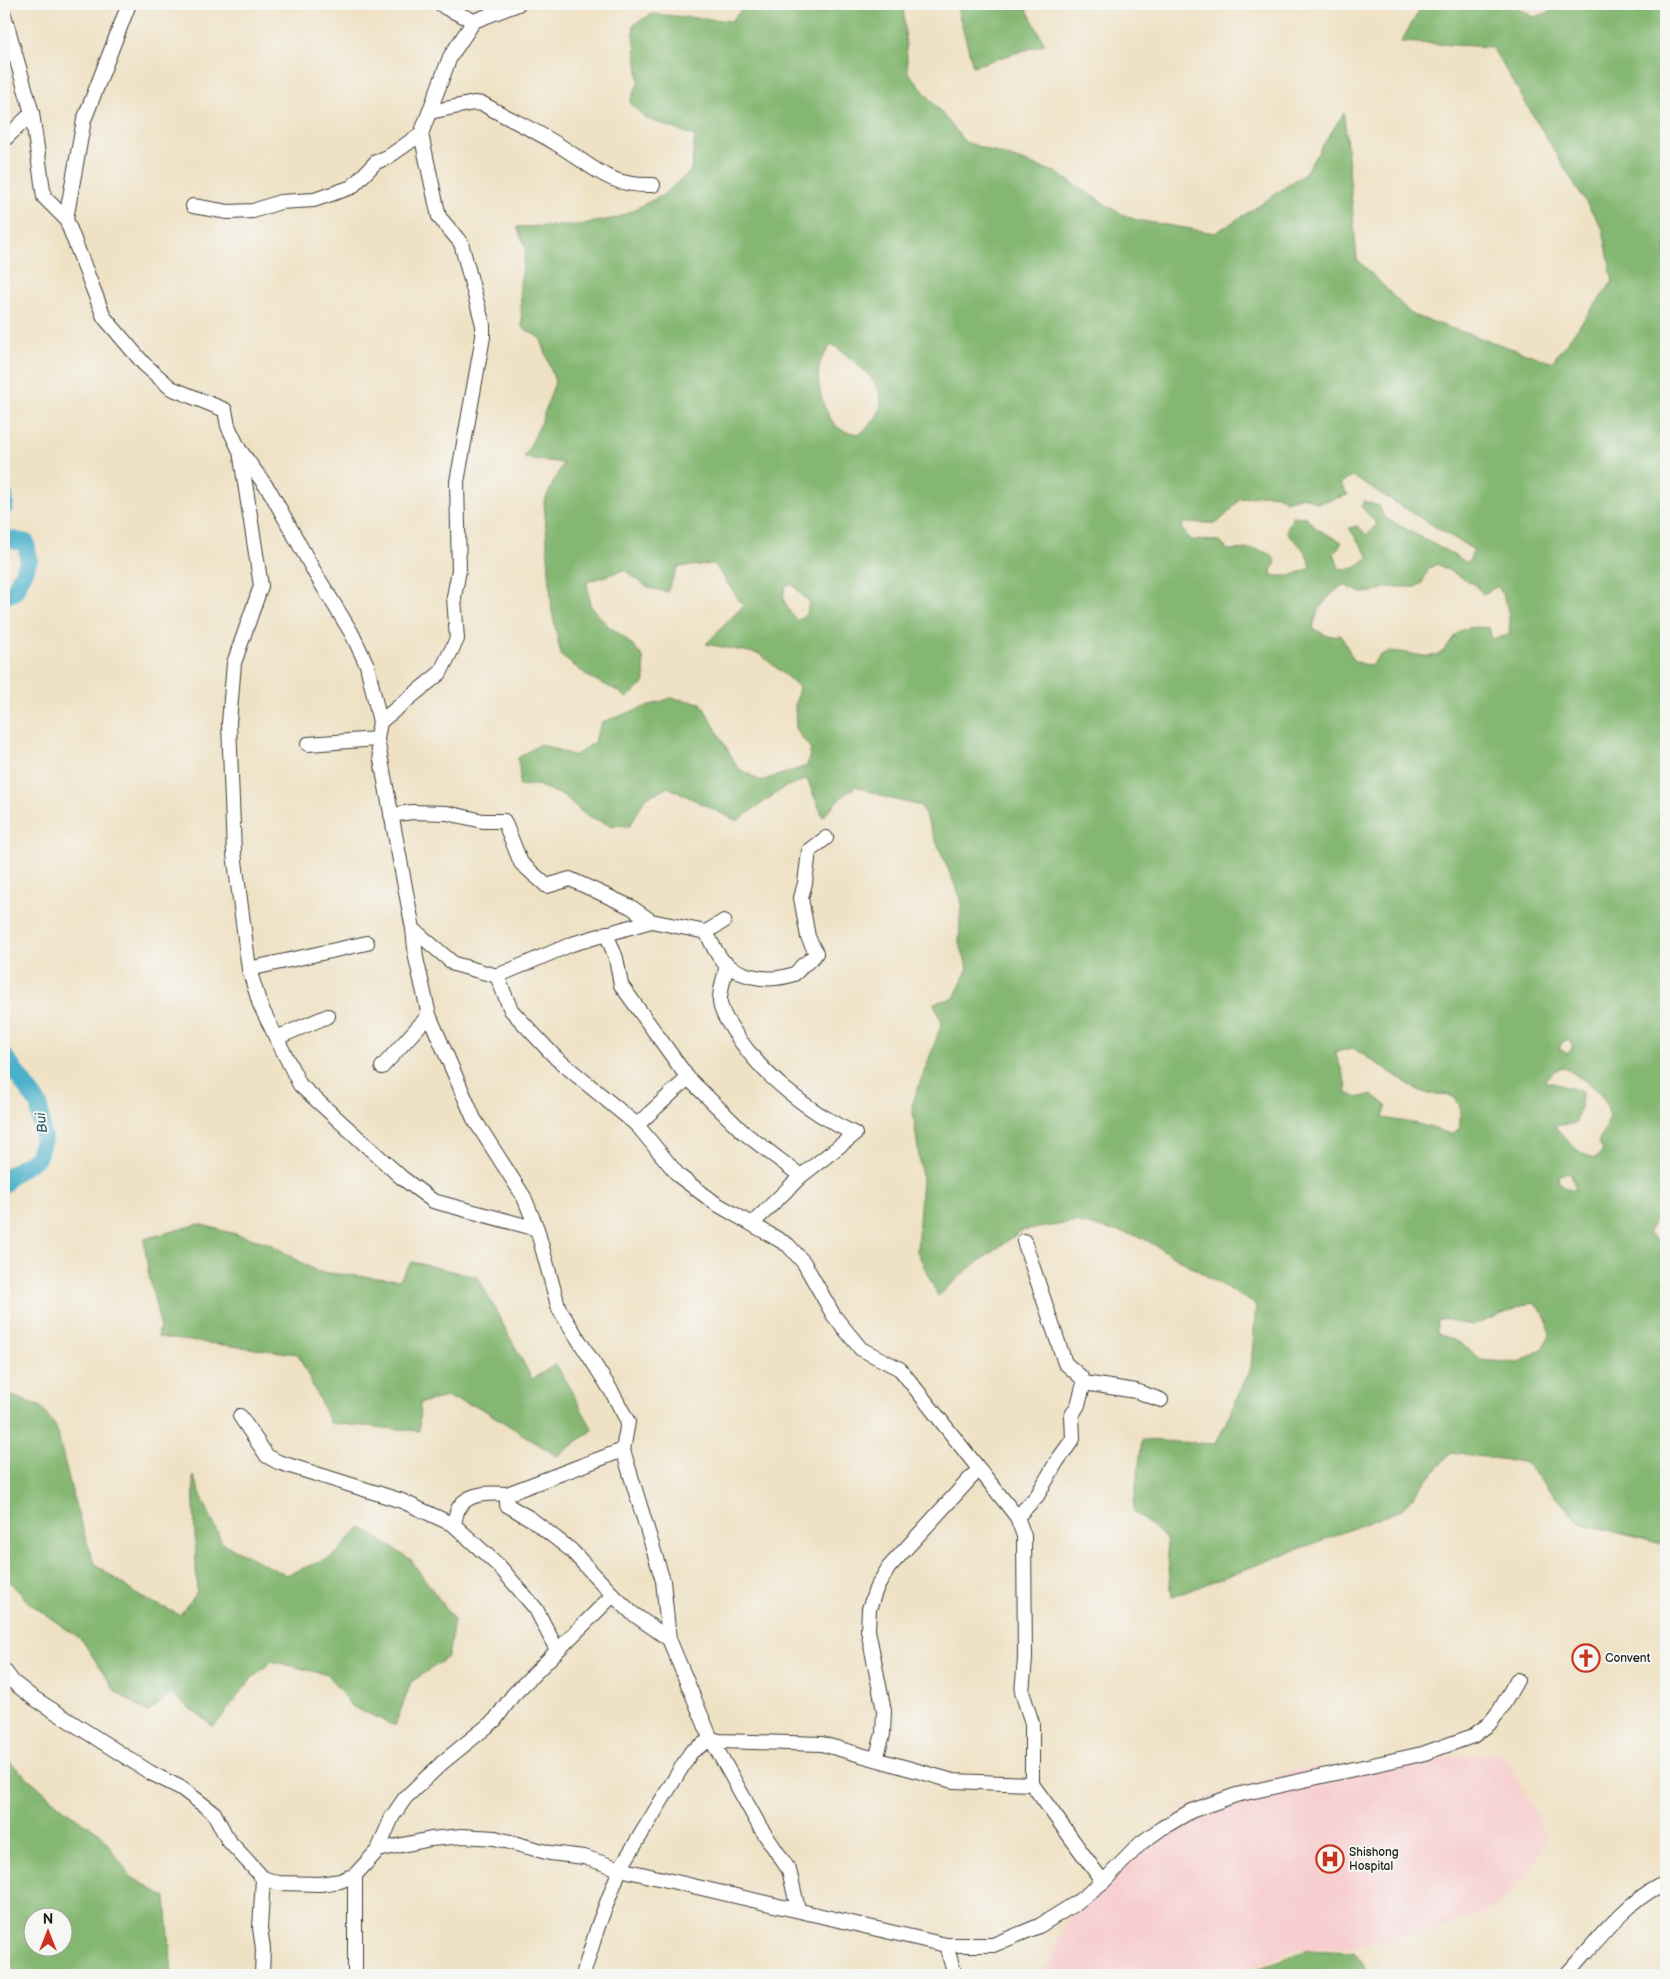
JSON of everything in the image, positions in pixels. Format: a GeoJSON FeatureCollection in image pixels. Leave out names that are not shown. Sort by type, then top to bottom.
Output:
{"type":"FeatureCollection","features":[{"type":"Feature","properties":{"kind":"street"},"geometry":{"type":"LineString","coordinates":[[66,219],[84,120],[129,4]]}},
{"type":"Feature","properties":{"kind":"street"},"geometry":{"type":"LineString","coordinates":[[442,4],[446,8],[474,21]]}},
{"type":"Feature","properties":{"kind":"street"},"geometry":{"type":"LineString","coordinates":[[193,206],[228,212],[253,211],[280,202],[314,200],[352,187],[376,162],[388,157],[421,134],[450,58],[474,21],[518,4]]}},
{"type":"Feature","properties":{"kind":"street"},"geometry":{"type":"LineString","coordinates":[[4,15],[32,113],[44,197],[66,219],[104,317],[144,364],[171,388],[225,410],[228,426],[240,449],[271,492],[315,573],[351,632],[367,665],[380,722],[377,740],[413,928],[416,958],[429,1015],[474,1119],[524,1197],[537,1229],[559,1309],[612,1392],[628,1422],[623,1450],[663,1581],[669,1638],[711,1739],[760,1826],[789,1870],[798,1909]]}},
{"type":"Feature","properties":{"kind":"street"},"geometry":{"type":"LineString","coordinates":[[430,112],[474,103],[483,104],[557,144],[602,175],[619,183],[636,186],[653,185]]}},
{"type":"Feature","properties":{"kind":"street"},"geometry":{"type":"LineString","coordinates":[[4,140],[32,113]]}},
{"type":"Feature","properties":{"kind":"street"},"geometry":{"type":"LineString","coordinates":[[380,722],[440,674],[457,639],[454,597],[459,570],[457,482],[483,337],[482,326],[461,243],[439,217],[421,134]]}},
{"type":"Feature","properties":{"kind":"street"},"geometry":{"type":"LineString","coordinates":[[240,449],[261,586],[234,663],[229,723],[234,854],[249,969],[260,1005],[300,1085],[409,1183],[433,1201],[537,1229]]}},
{"type":"Feature","properties":{"kind":"street"},"geometry":{"type":"LineString","coordinates":[[308,744],[377,740]]}},
{"type":"Feature","properties":{"kind":"street"},"geometry":{"type":"LineString","coordinates":[[391,815],[412,812],[447,813],[483,821],[504,821],[521,863],[547,886],[570,879],[631,906],[651,922]]}},
{"type":"Feature","properties":{"kind":"street"},"geometry":{"type":"LineString","coordinates":[[706,932],[717,953],[727,964],[748,975],[769,980],[794,974],[811,961],[816,953],[808,937],[800,898],[805,883],[809,851],[826,838]]}},
{"type":"Feature","properties":{"kind":"street"},"geometry":{"type":"LineString","coordinates":[[413,928],[454,964],[497,976],[546,954],[606,933],[651,922],[706,932],[724,922]]}},
{"type":"Feature","properties":{"kind":"street"},"geometry":{"type":"LineString","coordinates":[[606,933],[616,958],[621,985],[688,1078],[743,1132],[801,1176]]}},
{"type":"Feature","properties":{"kind":"street"},"geometry":{"type":"LineString","coordinates":[[249,969],[367,943]]}},
{"type":"Feature","properties":{"kind":"street"},"geometry":{"type":"LineString","coordinates":[[727,964],[720,1002],[725,1018],[744,1047],[788,1092],[803,1104],[855,1134],[801,1176],[752,1224]]}},
{"type":"Feature","properties":{"kind":"street"},"geometry":{"type":"LineString","coordinates":[[497,976],[511,1010],[556,1058],[638,1124],[679,1176],[715,1202],[788,1245],[804,1263],[834,1316],[861,1349],[900,1369],[1017,1518],[1024,1536],[1025,1659],[1022,1692],[1032,1723],[1032,1784],[1103,1882]]}},
{"type":"Feature","properties":{"kind":"street"},"geometry":{"type":"LineString","coordinates":[[382,1067],[429,1015]]}},
{"type":"Feature","properties":{"kind":"street"},"geometry":{"type":"LineString","coordinates":[[276,1038],[328,1016]]}},
{"type":"Feature","properties":{"kind":"street"},"geometry":{"type":"LineString","coordinates":[[638,1124],[688,1078]]}},
{"type":"Feature","properties":{"kind":"street"},"geometry":{"type":"LineString","coordinates":[[1017,1518],[1037,1496],[1057,1461],[1074,1439],[1072,1415],[1078,1405],[1084,1383],[1081,1377],[1065,1363],[1024,1242]]}},
{"type":"Feature","properties":{"kind":"street"},"geometry":{"type":"LineString","coordinates":[[1084,1383],[1136,1391],[1161,1400]]}},
{"type":"Feature","properties":{"kind":"street"},"geometry":{"type":"LineString","coordinates":[[240,1416],[267,1456],[278,1462],[402,1501],[454,1525],[500,1567],[536,1609],[557,1650]]}},
{"type":"Feature","properties":{"kind":"street"},"geometry":{"type":"LineString","coordinates":[[454,1525],[459,1508],[472,1497],[488,1492],[507,1494],[623,1450]]}},
{"type":"Feature","properties":{"kind":"street"},"geometry":{"type":"LineString","coordinates":[[876,1759],[883,1734],[884,1711],[868,1630],[869,1609],[876,1589],[889,1567],[978,1470]]}},
{"type":"Feature","properties":{"kind":"street"},"geometry":{"type":"LineString","coordinates":[[507,1494],[507,1505],[531,1519],[571,1550],[632,1613],[669,1638]]}},
{"type":"Feature","properties":{"kind":"street"},"geometry":{"type":"LineString","coordinates":[[4,1670],[13,1682],[32,1697],[143,1768],[182,1788],[214,1813],[228,1840],[263,1878],[278,1883],[320,1884],[340,1881],[354,1875],[378,1850],[392,1817],[405,1798],[443,1762],[495,1720],[513,1695],[613,1595]]}},
{"type":"Feature","properties":{"kind":"street"},"geometry":{"type":"LineString","coordinates":[[378,1850],[431,1839],[462,1836],[495,1838],[550,1853],[584,1857],[620,1869],[946,1945],[992,1945],[1032,1929],[1076,1902],[1103,1882],[1141,1843],[1191,1811],[1236,1795],[1422,1754],[1473,1736],[1490,1724],[1517,1680]]}},
{"type":"Feature","properties":{"kind":"street"},"geometry":{"type":"LineString","coordinates":[[583,1975],[598,1926],[620,1869],[691,1752],[711,1739],[720,1741],[822,1744],[953,1781],[1032,1784]]}},
{"type":"Feature","properties":{"kind":"street"},"geometry":{"type":"LineString","coordinates":[[354,1875],[355,1975]]}},
{"type":"Feature","properties":{"kind":"street"},"geometry":{"type":"LineString","coordinates":[[262,1975],[263,1949],[260,1928],[263,1878]]}},
{"type":"Feature","properties":{"kind":"street"},"geometry":{"type":"LineString","coordinates":[[1566,1975],[1624,1912],[1653,1888],[1666,1883]]}},
{"type":"Feature","properties":{"kind":"street"},"geometry":{"type":"LineString","coordinates":[[946,1945],[955,1975]]}},
{"type":"Feature","properties":{"kind":"shaded area","name":"Shishong Hospital"},"geometry":{"type":"Polygon","coordinates":[[[1503,1753],[1547,1841],[1528,1872],[1497,1907],[1466,1921],[1363,1946],[1294,1950],[1253,1967],[1248,1975],[1045,1975],[1066,1921],[1136,1847],[1192,1803],[1297,1770],[1503,1753]]]}},
{"type":"Feature","properties":{"kind":"green space"},"geometry":{"type":"Polygon","coordinates":[[[747,4],[903,4],[908,72],[965,142],[1055,172],[1116,211],[1136,220],[1215,233],[1257,207],[1304,174],[1344,113],[1357,259],[1412,315],[1552,362],[1613,281],[1603,229],[1492,47],[1401,42],[1423,4],[1513,4],[1534,17],[1549,12],[1557,4],[1666,4],[1666,1212],[1659,1213],[1648,1234],[1666,1246],[1666,1545],[1580,1523],[1524,1462],[1451,1453],[1401,1510],[1172,1597],[1166,1538],[1133,1511],[1142,1440],[1216,1444],[1251,1368],[1256,1305],[1141,1237],[1076,1222],[1021,1231],[967,1270],[938,1296],[917,1251],[922,1178],[912,1105],[942,1023],[934,1003],[954,998],[968,968],[959,943],[961,899],[921,806],[884,797],[856,786],[837,801],[823,817],[807,779],[785,787],[737,821],[668,787],[645,798],[630,826],[609,825],[584,814],[564,796],[537,785],[519,786],[518,758],[540,744],[575,756],[594,742],[602,722],[671,698],[701,703],[738,768],[761,781],[807,766],[811,749],[796,730],[795,706],[799,687],[760,654],[706,644],[743,606],[714,564],[678,567],[667,592],[649,588],[624,570],[587,582],[590,605],[606,624],[626,639],[643,657],[645,682],[627,698],[616,690],[591,678],[561,656],[552,611],[544,502],[563,463],[524,458],[541,423],[555,382],[541,339],[522,327],[520,285],[526,248],[517,227],[578,225],[617,218],[663,195],[691,171],[695,136],[645,118],[630,102],[639,81],[633,25],[652,14],[731,21],[747,4]],[[832,344],[821,360],[818,378],[819,388],[826,410],[837,426],[844,431],[860,434],[878,414],[881,404],[880,393],[875,383],[858,365],[832,344]],[[1353,477],[1340,483],[1348,495],[1318,503],[1303,496],[1286,501],[1277,495],[1267,494],[1239,499],[1217,523],[1182,523],[1183,530],[1190,540],[1219,541],[1228,550],[1257,549],[1272,555],[1276,563],[1271,570],[1272,576],[1290,576],[1311,568],[1305,552],[1286,532],[1293,516],[1306,517],[1317,529],[1342,542],[1334,553],[1339,569],[1354,568],[1369,557],[1349,528],[1357,526],[1367,535],[1377,524],[1361,506],[1364,501],[1379,506],[1384,517],[1468,563],[1474,550],[1353,477]],[[1437,564],[1429,568],[1422,583],[1416,587],[1387,587],[1374,592],[1362,593],[1343,585],[1323,604],[1314,622],[1313,629],[1328,636],[1341,635],[1354,661],[1370,666],[1380,656],[1388,652],[1403,652],[1426,656],[1439,654],[1458,633],[1466,629],[1475,627],[1489,628],[1492,639],[1509,635],[1508,610],[1498,586],[1483,594],[1474,584],[1437,564]],[[787,585],[784,595],[786,604],[797,621],[807,614],[809,602],[793,585],[787,585]],[[1568,1040],[1562,1042],[1559,1049],[1568,1054],[1573,1046],[1568,1040]],[[1353,1048],[1335,1052],[1346,1082],[1347,1094],[1361,1097],[1372,1094],[1387,1106],[1383,1118],[1418,1124],[1452,1134],[1460,1128],[1460,1106],[1454,1097],[1443,1094],[1429,1094],[1416,1089],[1353,1048]],[[1562,1067],[1554,1071],[1545,1081],[1582,1092],[1582,1100],[1576,1123],[1555,1126],[1578,1150],[1592,1157],[1598,1156],[1603,1150],[1598,1142],[1608,1123],[1609,1115],[1604,1099],[1591,1086],[1562,1067]],[[1568,1172],[1560,1175],[1558,1180],[1568,1189],[1576,1190],[1571,1174],[1568,1172]],[[1532,1302],[1472,1326],[1444,1319],[1438,1321],[1436,1332],[1462,1344],[1481,1360],[1518,1363],[1542,1349],[1550,1335],[1547,1319],[1532,1302]]]}},
{"type":"Feature","properties":{"kind":"green space"},"geometry":{"type":"Polygon","coordinates":[[[956,4],[1024,4],[1045,44],[973,66],[956,4]]]}},
{"type":"Feature","properties":{"kind":"green space"},"geometry":{"type":"Polygon","coordinates":[[[199,1224],[268,1243],[318,1272],[399,1280],[412,1262],[478,1277],[532,1379],[556,1364],[593,1430],[557,1456],[481,1408],[447,1397],[420,1403],[419,1431],[330,1423],[298,1354],[158,1337],[160,1324],[148,1271],[144,1239],[199,1224]]]}},
{"type":"Feature","properties":{"kind":"green space"},"geometry":{"type":"Polygon","coordinates":[[[4,1393],[40,1406],[56,1427],[76,1508],[94,1563],[139,1596],[180,1615],[197,1591],[193,1476],[222,1543],[286,1575],[334,1556],[360,1527],[411,1560],[454,1620],[448,1657],[411,1682],[395,1726],[351,1706],[328,1675],[272,1661],[251,1679],[214,1727],[171,1694],[148,1712],[116,1692],[82,1640],[29,1603],[4,1575],[4,1393]]]}},
{"type":"Feature","properties":{"kind":"green space"},"geometry":{"type":"Polygon","coordinates":[[[4,1757],[66,1811],[100,1833],[130,1876],[166,1898],[172,1975],[4,1975],[4,1757]]]}},
{"type":"Feature","properties":{"kind":"green space"},"geometry":{"type":"Polygon","coordinates":[[[1308,1950],[1354,1952],[1369,1975],[1253,1975],[1257,1968],[1308,1950]]]}},
{"type":"Feature","properties":{"kind":"waterway","name":"Bui"},"geometry":{"type":"LineString","coordinates":[[4,496],[4,506]]}},
{"type":"Feature","properties":{"kind":"waterway","name":"Bui"},"geometry":{"type":"LineString","coordinates":[[4,542],[9,539],[26,543],[29,560],[14,592],[4,596]]}},
{"type":"Feature","properties":{"kind":"waterway","name":"Bui"},"geometry":{"type":"LineString","coordinates":[[4,1056],[39,1105],[43,1140],[37,1158],[9,1176],[4,1184]]}},
{"type":"Feature","properties":{"kind":"place","name":"Convent"},"geometry":{"type":"Point","coordinates":[1586,1658]}},
{"type":"Feature","properties":{"kind":"place","name":"Shishong Hospital"},"geometry":{"type":"Point","coordinates":[1330,1859]}}]}
